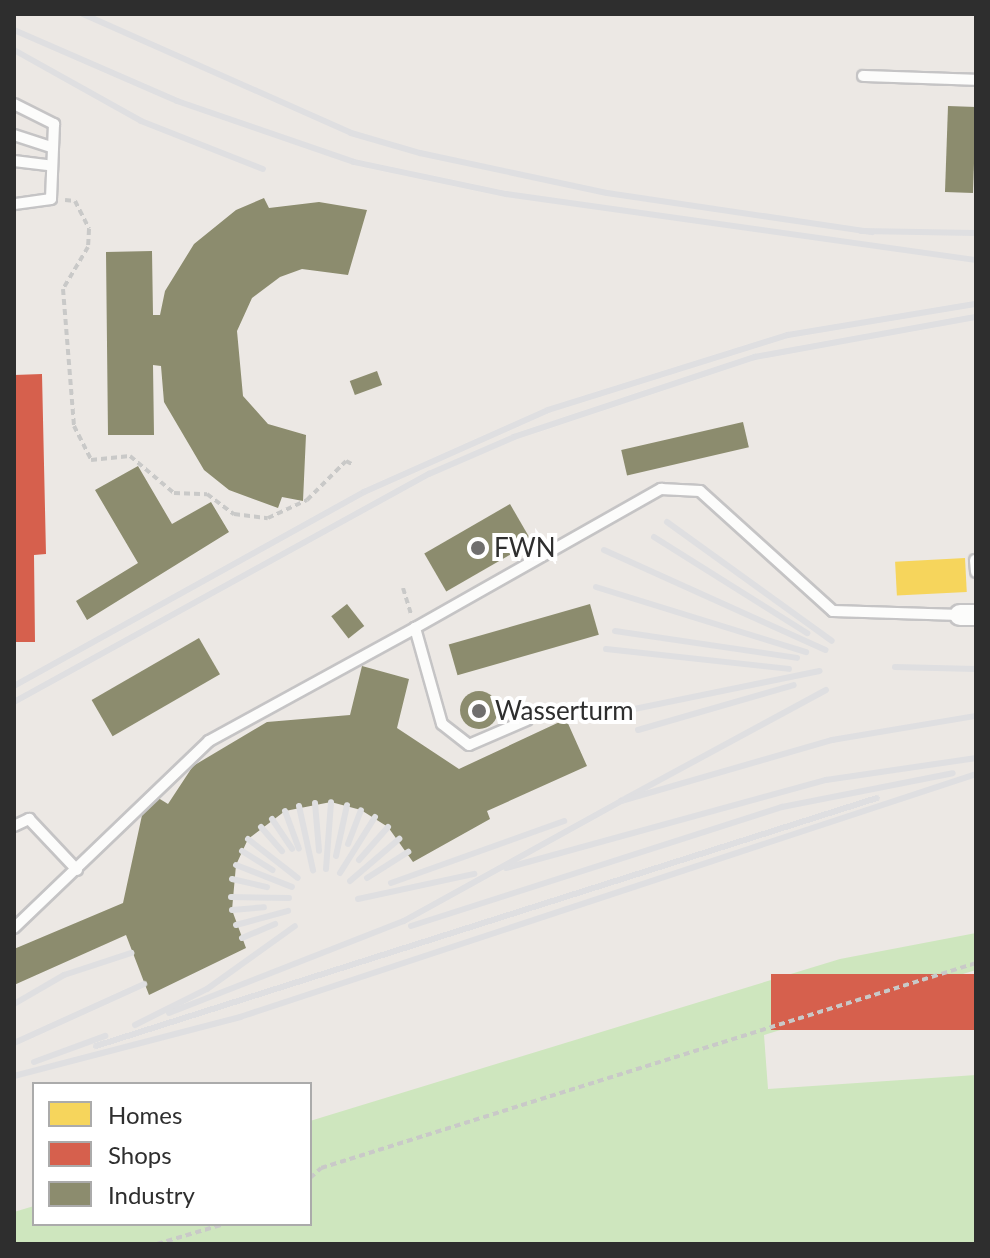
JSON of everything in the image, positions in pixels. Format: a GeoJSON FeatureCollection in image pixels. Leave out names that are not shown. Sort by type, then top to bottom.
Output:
{"type":"FeatureCollection","features":[{"type":"Feature","properties":{"kind":"lane"},"geometry":{"type":"LineString","coordinates":[[863,76],[976,80]]}},
{"type":"Feature","properties":{"kind":"lane"},"geometry":{"type":"LineString","coordinates":[[14,104],[54,124],[48,165],[51,199],[14,204]]}},
{"type":"Feature","properties":{"kind":"lane"},"geometry":{"type":"LineString","coordinates":[[14,135],[50,147]]}},
{"type":"Feature","properties":{"kind":"lane"},"geometry":{"type":"LineString","coordinates":[[14,161],[48,165]]}},
{"type":"Feature","properties":{"kind":"lane"},"geometry":{"type":"LineString","coordinates":[[14,928],[209,741],[661,489],[700,491],[833,611],[968,615]]}},
{"type":"Feature","properties":{"kind":"lane"},"geometry":{"type":"LineString","coordinates":[[975,560],[976,572]]}},
{"type":"Feature","properties":{"kind":"lane"},"geometry":{"type":"LineString","coordinates":[[415,628],[442,724],[469,745],[527,720]]}},
{"type":"Feature","properties":{"kind":"lane"},"geometry":{"type":"LineString","coordinates":[[14,826],[29,819],[77,870]]}},
{"type":"Feature","properties":{"kind":"path"},"geometry":{"type":"LineString","coordinates":[[51,199],[75,201],[89,229],[88,247],[63,289],[74,426],[91,460],[130,456],[174,493],[207,494],[234,514],[268,518],[307,500],[346,461],[352,464]]}},
{"type":"Feature","properties":{"kind":"path"},"geometry":{"type":"LineString","coordinates":[[403,588],[415,628]]}},
{"type":"Feature","properties":{"kind":"path"},"geometry":{"type":"LineString","coordinates":[[312,1176],[321,1168],[976,963]]}},
{"type":"Feature","properties":{"kind":"path"},"geometry":{"type":"LineString","coordinates":[[157,1244],[217,1226]]}},
{"type":"Feature","properties":{"kind":"green space"},"geometry":{"type":"Polygon","coordinates":[[[976,933],[976,970],[764,1035],[768,1089],[976,1075],[976,1244],[14,1244],[14,1212],[32,1207],[32,1226],[312,1226],[312,1120],[840,959],[976,933]]]}},
{"type":"Feature","properties":{"kind":"building: Homes"},"geometry":{"type":"Polygon","coordinates":[[[965,558],[967,592],[897,596],[895,562],[965,558]]]}},
{"type":"Feature","properties":{"kind":"building: Shops"},"geometry":{"type":"Polygon","coordinates":[[[42,374],[46,554],[34,555],[35,642],[14,642],[14,375],[42,374]]]}},
{"type":"Feature","properties":{"kind":"building: Shops"},"geometry":{"type":"Polygon","coordinates":[[[771,974],[976,974],[976,1030],[771,1030],[771,974]]]}},
{"type":"Feature","properties":{"kind":"building: Industry"},"geometry":{"type":"Polygon","coordinates":[[[948,106],[976,107],[973,193],[945,192],[948,106]]]}},
{"type":"Feature","properties":{"kind":"building: Industry"},"geometry":{"type":"Polygon","coordinates":[[[264,198],[269,208],[319,202],[367,210],[348,275],[302,269],[280,277],[252,298],[237,331],[243,396],[268,424],[306,435],[303,501],[282,497],[278,508],[229,490],[204,470],[164,402],[161,366],[153,365],[154,435],[108,435],[106,252],[152,251],[153,315],[160,315],[165,291],[194,244],[236,210],[264,198]]]}},
{"type":"Feature","properties":{"kind":"building: Industry"},"geometry":{"type":"Polygon","coordinates":[[[377,371],[382,385],[355,395],[350,381],[377,371]]]}},
{"type":"Feature","properties":{"kind":"building: Industry"},"geometry":{"type":"Polygon","coordinates":[[[743,422],[749,447],[627,475],[621,450],[743,422]]]}},
{"type":"Feature","properties":{"kind":"building: Industry"},"geometry":{"type":"Polygon","coordinates":[[[138,466],[172,524],[211,502],[229,532],[87,620],[76,601],[138,563],[95,490],[138,466]]]}},
{"type":"Feature","properties":{"kind":"building: Industry","name":"FWN"},"geometry":{"type":"Polygon","coordinates":[[[510,504],[532,542],[446,592],[424,554],[510,504]]]}},
{"type":"Feature","properties":{"kind":"building: Industry"},"geometry":{"type":"Polygon","coordinates":[[[347,604],[364,626],[348,638],[331,616],[347,604]]]}},
{"type":"Feature","properties":{"kind":"building: Industry"},"geometry":{"type":"Polygon","coordinates":[[[590,604],[599,635],[458,675],[449,645],[590,604]]]}},
{"type":"Feature","properties":{"kind":"building: Industry"},"geometry":{"type":"Polygon","coordinates":[[[199,638],[220,674],[113,736],[92,700],[199,638]]]}},
{"type":"Feature","properties":{"kind":"building: Industry"},"geometry":{"type":"Polygon","coordinates":[[[362,666],[409,679],[397,728],[459,769],[566,719],[587,766],[487,811],[490,819],[413,862],[388,827],[361,810],[331,802],[285,811],[248,839],[236,865],[232,910],[246,948],[149,995],[126,935],[14,985],[14,949],[123,903],[144,806],[155,796],[168,804],[193,766],[267,722],[350,715],[362,666]]]}},
{"type":"Feature","properties":{"kind":"building: Industry","name":"Wasserturm"},"geometry":{"type":"Polygon","coordinates":[[[479,691],[492,697],[498,710],[492,723],[479,729],[466,723],[460,710],[466,697],[479,691]]]}},
{"type":"Feature","properties":{"kind":"railway"},"geometry":{"type":"LineString","coordinates":[[83,14],[351,133],[420,153],[607,193],[872,232]]}},
{"type":"Feature","properties":{"kind":"railway"},"geometry":{"type":"LineString","coordinates":[[14,30],[177,101],[354,162],[506,194],[976,260]]}},
{"type":"Feature","properties":{"kind":"railway"},"geometry":{"type":"LineString","coordinates":[[14,50],[141,121],[263,169]]}},
{"type":"Feature","properties":{"kind":"railway"},"geometry":{"type":"LineString","coordinates":[[861,231],[976,233]]}},
{"type":"Feature","properties":{"kind":"railway"},"geometry":{"type":"LineString","coordinates":[[14,686],[364,492],[548,410],[788,335],[976,304]]}},
{"type":"Feature","properties":{"kind":"railway"},"geometry":{"type":"LineString","coordinates":[[14,702],[429,474],[514,437],[755,357],[976,317]]}},
{"type":"Feature","properties":{"kind":"railway"},"geometry":{"type":"LineString","coordinates":[[667,522],[832,641]]}},
{"type":"Feature","properties":{"kind":"railway"},"geometry":{"type":"LineString","coordinates":[[654,537],[807,633]]}},
{"type":"Feature","properties":{"kind":"railway"},"geometry":{"type":"LineString","coordinates":[[604,550],[825,650]]}},
{"type":"Feature","properties":{"kind":"railway"},"geometry":{"type":"LineString","coordinates":[[596,587],[806,652]]}},
{"type":"Feature","properties":{"kind":"railway"},"geometry":{"type":"LineString","coordinates":[[615,631],[797,658]]}},
{"type":"Feature","properties":{"kind":"railway"},"geometry":{"type":"LineString","coordinates":[[606,649],[789,669]]}},
{"type":"Feature","properties":{"kind":"railway"},"geometry":{"type":"LineString","coordinates":[[895,667],[976,669]]}},
{"type":"Feature","properties":{"kind":"railway"},"geometry":{"type":"LineString","coordinates":[[605,715],[820,671]]}},
{"type":"Feature","properties":{"kind":"railway"},"geometry":{"type":"LineString","coordinates":[[638,730],[794,685]]}},
{"type":"Feature","properties":{"kind":"railway"},"geometry":{"type":"LineString","coordinates":[[826,690],[621,801],[832,740],[976,716]]}},
{"type":"Feature","properties":{"kind":"railway"},"geometry":{"type":"LineString","coordinates":[[506,868],[826,780],[976,758]]}},
{"type":"Feature","properties":{"kind":"railway"},"geometry":{"type":"LineString","coordinates":[[411,926],[782,807],[953,773]]}},
{"type":"Feature","properties":{"kind":"railway"},"geometry":{"type":"LineString","coordinates":[[14,1076],[240,1017],[976,774]]}},
{"type":"Feature","properties":{"kind":"railway"},"geometry":{"type":"LineString","coordinates":[[96,1046],[877,798]]}},
{"type":"Feature","properties":{"kind":"railway"},"geometry":{"type":"LineString","coordinates":[[169,1013],[404,921],[621,801]]}},
{"type":"Feature","properties":{"kind":"railway"},"geometry":{"type":"LineString","coordinates":[[326,869],[331,802]]}},
{"type":"Feature","properties":{"kind":"railway"},"geometry":{"type":"LineString","coordinates":[[315,803],[319,851]]}},
{"type":"Feature","properties":{"kind":"railway"},"geometry":{"type":"LineString","coordinates":[[336,856],[347,805]]}},
{"type":"Feature","properties":{"kind":"railway"},"geometry":{"type":"LineString","coordinates":[[299,806],[313,870]]}},
{"type":"Feature","properties":{"kind":"railway"},"geometry":{"type":"LineString","coordinates":[[348,844],[361,810]]}},
{"type":"Feature","properties":{"kind":"railway"},"geometry":{"type":"LineString","coordinates":[[285,811],[299,849]]}},
{"type":"Feature","properties":{"kind":"railway"},"geometry":{"type":"LineString","coordinates":[[340,873],[375,817]]}},
{"type":"Feature","properties":{"kind":"railway"},"geometry":{"type":"LineString","coordinates":[[272,819],[292,849]]}},
{"type":"Feature","properties":{"kind":"railway"},"geometry":{"type":"LineString","coordinates":[[391,883],[564,821]]}},
{"type":"Feature","properties":{"kind":"railway"},"geometry":{"type":"LineString","coordinates":[[261,827],[282,851]]}},
{"type":"Feature","properties":{"kind":"railway"},"geometry":{"type":"LineString","coordinates":[[359,860],[388,827]]}},
{"type":"Feature","properties":{"kind":"railway"},"geometry":{"type":"LineString","coordinates":[[248,839],[298,878]]}},
{"type":"Feature","properties":{"kind":"railway"},"geometry":{"type":"LineString","coordinates":[[350,881],[399,839]]}},
{"type":"Feature","properties":{"kind":"railway"},"geometry":{"type":"LineString","coordinates":[[242,851],[273,870]]}},
{"type":"Feature","properties":{"kind":"railway"},"geometry":{"type":"LineString","coordinates":[[367,878],[408,852]]}},
{"type":"Feature","properties":{"kind":"railway"},"geometry":{"type":"LineString","coordinates":[[236,865],[292,887]]}},
{"type":"Feature","properties":{"kind":"railway"},"geometry":{"type":"LineString","coordinates":[[358,899],[474,874]]}},
{"type":"Feature","properties":{"kind":"railway"},"geometry":{"type":"LineString","coordinates":[[232,879],[267,887]]}},
{"type":"Feature","properties":{"kind":"railway"},"geometry":{"type":"LineString","coordinates":[[231,897],[289,898]]}},
{"type":"Feature","properties":{"kind":"railway"},"geometry":{"type":"LineString","coordinates":[[232,910],[264,907]]}},
{"type":"Feature","properties":{"kind":"railway"},"geometry":{"type":"LineString","coordinates":[[236,925],[288,911]]}},
{"type":"Feature","properties":{"kind":"railway"},"geometry":{"type":"LineString","coordinates":[[242,938],[275,924]]}},
{"type":"Feature","properties":{"kind":"railway"},"geometry":{"type":"LineString","coordinates":[[135,1025],[207,989],[295,926]]}},
{"type":"Feature","properties":{"kind":"railway"},"geometry":{"type":"LineString","coordinates":[[14,1004],[64,975],[131,953]]}},
{"type":"Feature","properties":{"kind":"railway"},"geometry":{"type":"LineString","coordinates":[[14,1043],[144,984]]}},
{"type":"Feature","properties":{"kind":"railway"},"geometry":{"type":"LineString","coordinates":[[34,1062],[105,1036]]}},
{"type":"Feature","properties":{"kind":"place","name":"FWN"},"geometry":{"type":"Point","coordinates":[478,548]}},
{"type":"Feature","properties":{"kind":"place","name":"Wasserturm"},"geometry":{"type":"Point","coordinates":[479,711]}}]}
